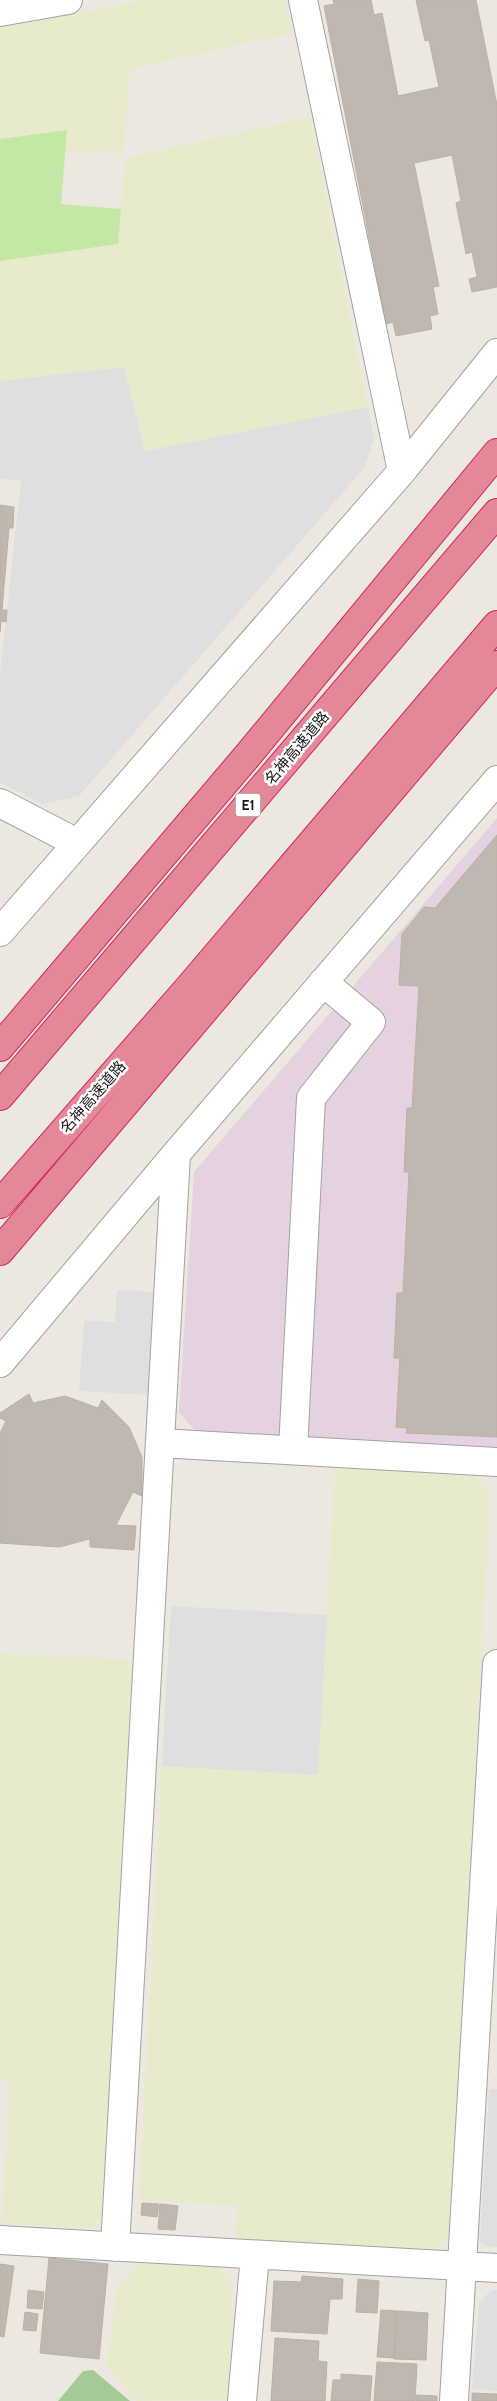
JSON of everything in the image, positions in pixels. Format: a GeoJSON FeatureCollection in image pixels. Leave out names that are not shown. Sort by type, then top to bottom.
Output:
{"type":"FeatureCollection","features":[{"type":"Feature","properties":{"kind":"highway"},"geometry":{"type":"LineString","coordinates":[[0,1047],[248,755],[497,453]]}},
{"type":"Feature","properties":{"kind":"highway","name":"名神高速道路"},"geometry":{"type":"LineString","coordinates":[[0,1096],[497,514]]}},
{"type":"Feature","properties":{"kind":"highway","name":"名神高速道路"},"geometry":{"type":"LineString","coordinates":[[0,1204],[198,976],[497,625]]}},
{"type":"Feature","properties":{"kind":"highway"},"geometry":{"type":"LineString","coordinates":[[0,1251],[497,665]]}},
{"type":"Feature","properties":{"kind":"street"},"geometry":{"type":"LineString","coordinates":[[0,12],[68,0]]}},
{"type":"Feature","properties":{"kind":"street"},"geometry":{"type":"LineString","coordinates":[[303,0],[402,470]]}},
{"type":"Feature","properties":{"kind":"street"},"geometry":{"type":"LineString","coordinates":[[0,932],[402,470],[497,353]]}},
{"type":"Feature","properties":{"kind":"street"},"geometry":{"type":"LineString","coordinates":[[0,1363],[176,1154],[497,780]]}},
{"type":"Feature","properties":{"kind":"street"},"geometry":{"type":"LineString","coordinates":[[0,803],[77,843]]}},
{"type":"Feature","properties":{"kind":"street"},"geometry":{"type":"LineString","coordinates":[[293,1450],[310,1098],[371,1022],[323,982]]}},
{"type":"Feature","properties":{"kind":"street"},"geometry":{"type":"LineString","coordinates":[[115,2247],[176,1154]]}},
{"type":"Feature","properties":{"kind":"street"},"geometry":{"type":"LineString","coordinates":[[160,1443],[497,1462]]}},
{"type":"Feature","properties":{"kind":"street"},"geometry":{"type":"LineString","coordinates":[[454,2401],[497,1664]]}},
{"type":"Feature","properties":{"kind":"street"},"geometry":{"type":"LineString","coordinates":[[0,2240],[497,2268]]}},
{"type":"Feature","properties":{"kind":"street"},"geometry":{"type":"LineString","coordinates":[[242,2401],[255,2255]]}},
{"type":"Feature","properties":{"kind":"shaded area"},"geometry":{"type":"Polygon","coordinates":[[[124,367],[145,451],[368,407],[374,437],[365,467],[79,796],[43,804],[0,783],[0,674],[21,480],[0,479],[0,381],[124,367]]]}},
{"type":"Feature","properties":{"kind":"shaded area"},"geometry":{"type":"Polygon","coordinates":[[[497,818],[497,1448],[197,1433],[179,1412],[194,1172],[497,818]]]}},
{"type":"Feature","properties":{"kind":"shaded area"},"geometry":{"type":"Polygon","coordinates":[[[117,1290],[155,1292],[150,1395],[79,1391],[84,1321],[115,1322],[117,1290]]]}},
{"type":"Feature","properties":{"kind":"shaded area"},"geometry":{"type":"Polygon","coordinates":[[[171,1606],[327,1615],[318,1775],[162,1766],[171,1606]]]}},
{"type":"Feature","properties":{"kind":"shaded area"},"geometry":{"type":"Polygon","coordinates":[[[489,2089],[497,2089],[497,2247],[485,2246],[480,2241],[489,2089]]]}},
{"type":"Feature","properties":{"kind":"shaded area"},"geometry":{"type":"Polygon","coordinates":[[[491,2290],[497,2290],[497,2391],[472,2389],[479,2303],[491,2290]]]}},
{"type":"Feature","properties":{"kind":"green space"},"geometry":{"type":"Polygon","coordinates":[[[145,0],[285,0],[293,33],[130,69],[124,152],[64,151],[66,130],[0,139],[0,29],[145,0]]]}},
{"type":"Feature","properties":{"kind":"green space"},"geometry":{"type":"Polygon","coordinates":[[[310,117],[368,407],[145,451],[124,367],[0,381],[0,261],[118,244],[125,158],[310,117]]]}},
{"type":"Feature","properties":{"kind":"green space"},"geometry":{"type":"Polygon","coordinates":[[[67,130],[61,204],[121,209],[118,244],[0,261],[0,139],[67,130]]]}},
{"type":"Feature","properties":{"kind":"green space"},"geometry":{"type":"Polygon","coordinates":[[[335,1468],[474,1476],[490,1494],[450,2235],[431,2251],[235,2241],[237,2205],[139,2200],[162,1766],[318,1774],[335,1468]]]}},
{"type":"Feature","properties":{"kind":"green space"},"geometry":{"type":"Polygon","coordinates":[[[0,1653],[136,1660],[105,2211],[92,2229],[2,2223],[10,2079],[0,2078],[0,1653]]]}},
{"type":"Feature","properties":{"kind":"green space"},"geometry":{"type":"Polygon","coordinates":[[[141,2262],[219,2265],[233,2286],[228,2400],[136,2401],[107,2367],[116,2292],[141,2262]]]}},
{"type":"Feature","properties":{"kind":"green space"},"geometry":{"type":"Polygon","coordinates":[[[93,2370],[130,2401],[58,2401],[83,2371],[93,2370]]]}},
{"type":"Feature","properties":{"kind":"building"},"geometry":{"type":"Polygon","coordinates":[[[333,0],[371,0],[374,15],[382,13],[398,96],[439,87],[429,40],[425,41],[416,0],[476,0],[497,105],[497,287],[472,292],[469,279],[477,277],[472,252],[466,254],[456,203],[461,201],[452,155],[414,163],[439,286],[433,287],[438,314],[430,316],[432,329],[396,336],[393,322],[386,324],[324,6],[334,4],[333,0]]]}},
{"type":"Feature","properties":{"kind":"building"},"geometry":{"type":"Polygon","coordinates":[[[0,505],[14,507],[13,528],[9,528],[2,610],[7,610],[6,622],[1,621],[0,632],[0,505]]]}},
{"type":"Feature","properties":{"kind":"building"},"geometry":{"type":"Polygon","coordinates":[[[497,835],[497,1437],[406,1433],[407,1428],[396,1427],[400,1358],[394,1358],[397,1293],[403,1293],[409,1172],[404,1172],[407,1108],[412,1108],[419,986],[399,985],[402,934],[424,907],[435,908],[497,835]]]}},
{"type":"Feature","properties":{"kind":"building"},"geometry":{"type":"Polygon","coordinates":[[[29,1394],[33,1403],[65,1396],[98,1408],[102,1400],[129,1427],[142,1457],[142,1496],[133,1492],[116,1525],[136,1526],[134,1550],[90,1547],[90,1539],[59,1547],[0,1543],[0,1433],[6,1421],[0,1418],[0,1413],[29,1394]]]}},
{"type":"Feature","properties":{"kind":"building"},"geometry":{"type":"Polygon","coordinates":[[[142,2203],[159,2204],[157,2217],[141,2215],[142,2203]]]}},
{"type":"Feature","properties":{"kind":"building"},"geometry":{"type":"Polygon","coordinates":[[[160,2204],[178,2206],[175,2230],[158,2229],[160,2204]]]}},
{"type":"Feature","properties":{"kind":"building"},"geometry":{"type":"Polygon","coordinates":[[[49,2258],[108,2264],[99,2359],[40,2353],[49,2258]]]}},
{"type":"Feature","properties":{"kind":"building"},"geometry":{"type":"Polygon","coordinates":[[[0,2264],[14,2266],[4,2337],[0,2336],[0,2264]]]}},
{"type":"Feature","properties":{"kind":"building"},"geometry":{"type":"Polygon","coordinates":[[[302,2276],[343,2279],[342,2299],[330,2299],[327,2334],[271,2331],[274,2281],[301,2282],[302,2276]]]}},
{"type":"Feature","properties":{"kind":"building"},"geometry":{"type":"Polygon","coordinates":[[[358,2279],[379,2281],[377,2313],[356,2312],[358,2279]]]}},
{"type":"Feature","properties":{"kind":"building"},"geometry":{"type":"Polygon","coordinates":[[[28,2290],[44,2292],[42,2309],[27,2308],[28,2290]]]}},
{"type":"Feature","properties":{"kind":"building"},"geometry":{"type":"Polygon","coordinates":[[[381,2310],[397,2311],[394,2358],[377,2357],[381,2310]]]}},
{"type":"Feature","properties":{"kind":"building"},"geometry":{"type":"Polygon","coordinates":[[[398,2311],[428,2313],[426,2360],[394,2359],[398,2311]]]}},
{"type":"Feature","properties":{"kind":"building"},"geometry":{"type":"Polygon","coordinates":[[[25,2312],[38,2314],[36,2331],[23,2330],[25,2312]]]}},
{"type":"Feature","properties":{"kind":"building"},"geometry":{"type":"Polygon","coordinates":[[[275,2338],[319,2341],[318,2361],[327,2362],[325,2401],[271,2401],[275,2338]]]}},
{"type":"Feature","properties":{"kind":"building"},"geometry":{"type":"Polygon","coordinates":[[[377,2362],[417,2364],[415,2401],[374,2401],[377,2362]]]}},
{"type":"Feature","properties":{"kind":"building"},"geometry":{"type":"Polygon","coordinates":[[[341,2374],[372,2376],[370,2401],[331,2401],[333,2380],[341,2380],[341,2374]]]}},
{"type":"Feature","properties":{"kind":"building"},"geometry":{"type":"Polygon","coordinates":[[[472,2393],[497,2394],[497,2401],[472,2401],[472,2393]]]}},
{"type":"Feature","properties":{"kind":"building"},"geometry":{"type":"Polygon","coordinates":[[[416,2395],[437,2396],[437,2401],[416,2401],[416,2395]]]}}]}
